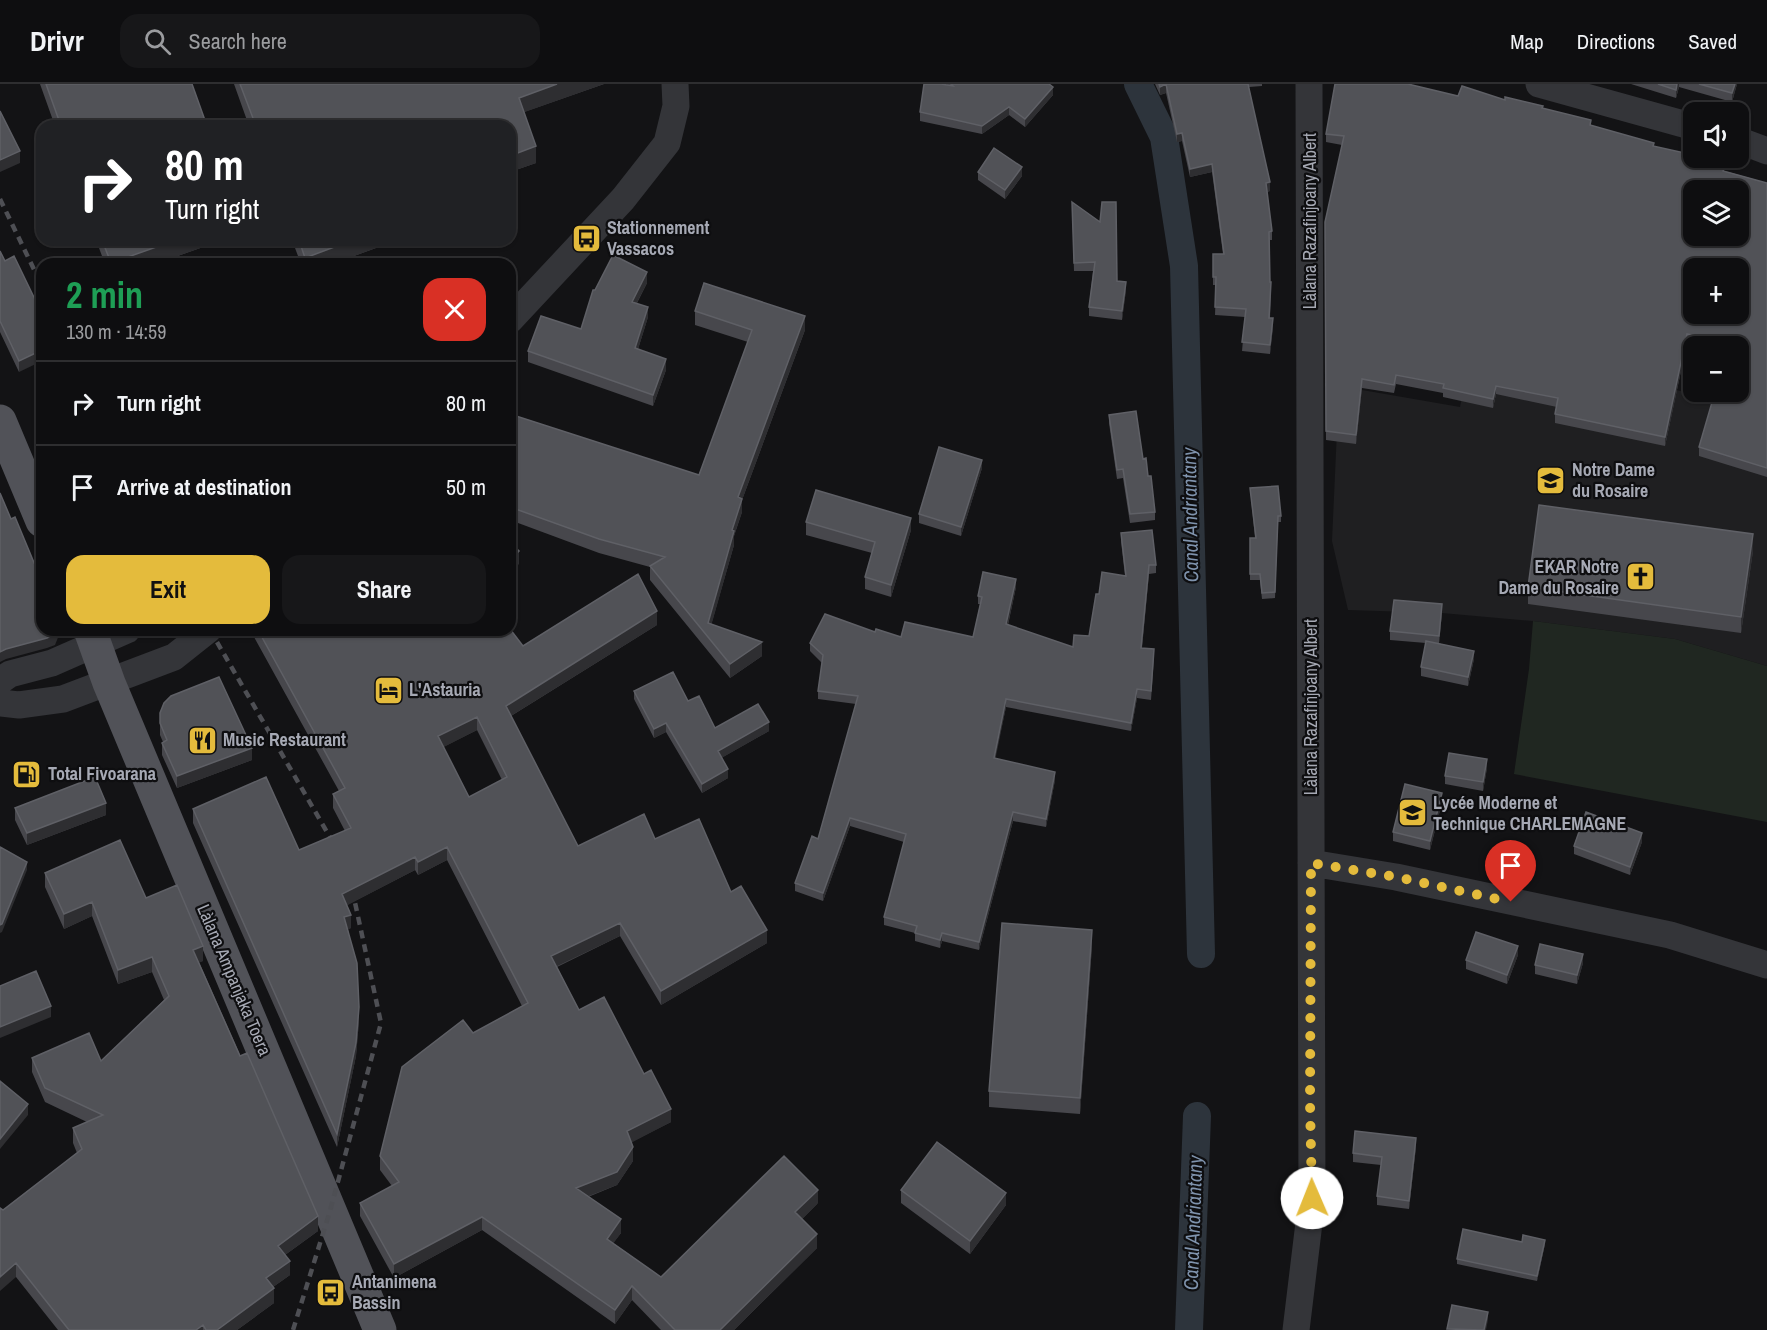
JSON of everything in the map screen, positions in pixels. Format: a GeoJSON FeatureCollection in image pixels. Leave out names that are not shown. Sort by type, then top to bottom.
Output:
{"type":"FeatureCollection","features":[{"type":"Feature","properties":{"kind":"main road"},"geometry":{"type":"LineString","coordinates":[[0,421],[36,507]]}},
{"type":"Feature","properties":{"kind":"main road","name":"Làlana Ampanjaka Toera"},"geometry":{"type":"LineString","coordinates":[[93,637],[109,683],[380,1330]]}},
{"type":"Feature","properties":{"kind":"street"},"geometry":{"type":"LineString","coordinates":[[516,314],[623,199],[667,143],[676,106],[675,84]]}},
{"type":"Feature","properties":{"kind":"street","name":"Làlana Razafinjoany Albert"},"geometry":{"type":"LineString","coordinates":[[1296,1330],[1312,1198],[1309,84]]}},
{"type":"Feature","properties":{"kind":"street"},"geometry":{"type":"LineString","coordinates":[[1539,84],[1683,124]]}},
{"type":"Feature","properties":{"kind":"street"},"geometry":{"type":"LineString","coordinates":[[0,703],[19,705],[63,699],[174,657],[200,636]]}},
{"type":"Feature","properties":{"kind":"street"},"geometry":{"type":"LineString","coordinates":[[0,681],[10,674],[52,663],[93,637]]}},
{"type":"Feature","properties":{"kind":"street"},"geometry":{"type":"LineString","coordinates":[[1311,863],[1396,877],[1670,935],[1767,965]]}},
{"type":"Feature","properties":{"kind":"shaded area","name":"Notre Dame du Rosaire"},"geometry":{"type":"Polygon","coordinates":[[[1473,340],[1683,392],[1683,402],[1718,402],[1767,418],[1767,666],[1675,639],[1533,621],[1442,613],[1348,610],[1332,541],[1339,386],[1460,407],[1473,340]]]}},
{"type":"Feature","properties":{"kind":"shaded area"},"geometry":{"type":"Polygon","coordinates":[[[1533,621],[1675,639],[1767,666],[1767,822],[1514,774],[1529,669],[1533,621]]]}},
{"type":"Feature","properties":{"kind":"building"},"geometry":{"type":"Polygon","coordinates":[[[46,84],[192,84],[205,120],[59,120],[46,84]]]}},
{"type":"Feature","properties":{"kind":"building"},"geometry":{"type":"Polygon","coordinates":[[[240,84],[557,84],[519,98],[536,146],[516,154],[516,120],[254,120],[240,84]]]}},
{"type":"Feature","properties":{"kind":"building"},"geometry":{"type":"Polygon","coordinates":[[[924,84],[953,86],[951,84],[1049,84],[1053,87],[1025,119],[1009,107],[982,126],[920,112],[924,84]]]}},
{"type":"Feature","properties":{"kind":"building"},"geometry":{"type":"Polygon","coordinates":[[[1166,84],[1248,84],[1270,182],[1266,183],[1272,231],[1269,232],[1271,282],[1269,318],[1273,318],[1270,345],[1242,342],[1246,309],[1215,307],[1216,277],[1213,277],[1213,254],[1224,254],[1212,164],[1190,169],[1182,133],[1177,134],[1166,84]]]}},
{"type":"Feature","properties":{"kind":"building"},"geometry":{"type":"Polygon","coordinates":[[[1335,84],[1408,84],[1458,96],[1462,86],[1505,100],[1505,97],[1591,120],[1590,125],[1654,143],[1653,146],[1683,153],[1683,168],[1724,168],[1723,171],[1767,183],[1767,468],[1699,447],[1712,402],[1749,402],[1749,336],[1687,334],[1683,336],[1683,353],[1665,437],[1555,414],[1558,398],[1496,386],[1493,399],[1443,388],[1444,384],[1396,375],[1394,385],[1362,379],[1356,435],[1326,431],[1325,222],[1344,136],[1326,134],[1335,84]]]}},
{"type":"Feature","properties":{"kind":"building"},"geometry":{"type":"Polygon","coordinates":[[[1658,84],[1677,84],[1676,90],[1658,84]]]}},
{"type":"Feature","properties":{"kind":"building"},"geometry":{"type":"Polygon","coordinates":[[[1699,84],[1735,84],[1732,93],[1699,84]]]}},
{"type":"Feature","properties":{"kind":"building"},"geometry":{"type":"Polygon","coordinates":[[[0,111],[20,151],[0,160],[0,111]]]}},
{"type":"Feature","properties":{"kind":"building"},"geometry":{"type":"Polygon","coordinates":[[[994,148],[1022,167],[1005,190],[978,172],[994,148]]]}},
{"type":"Feature","properties":{"kind":"building"},"geometry":{"type":"Polygon","coordinates":[[[1072,202],[1100,222],[1102,202],[1116,202],[1117,281],[1126,282],[1122,311],[1089,307],[1095,262],[1074,263],[1072,202]]]}},
{"type":"Feature","properties":{"kind":"building"},"geometry":{"type":"Polygon","coordinates":[[[104,246],[159,246],[125,258],[109,258],[104,246]]]}},
{"type":"Feature","properties":{"kind":"building"},"geometry":{"type":"Polygon","coordinates":[[[301,246],[337,246],[305,258],[301,246]]]}},
{"type":"Feature","properties":{"kind":"building"},"geometry":{"type":"Polygon","coordinates":[[[0,251],[5,261],[14,256],[36,302],[36,353],[19,361],[0,321],[0,251]]]}},
{"type":"Feature","properties":{"kind":"building"},"geometry":{"type":"Polygon","coordinates":[[[613,255],[647,272],[632,302],[648,307],[635,348],[666,359],[653,395],[528,351],[541,316],[581,329],[593,290],[613,255]]]}},
{"type":"Feature","properties":{"kind":"building"},"geometry":{"type":"Polygon","coordinates":[[[704,283],[805,316],[738,497],[742,499],[708,623],[762,642],[730,664],[650,566],[665,557],[599,539],[516,509],[516,416],[699,475],[752,330],[695,311],[704,283]]]}},
{"type":"Feature","properties":{"kind":"building"},"geometry":{"type":"Polygon","coordinates":[[[1136,411],[1143,459],[1146,458],[1148,476],[1151,476],[1155,512],[1130,514],[1123,469],[1117,470],[1109,415],[1136,411]]]}},
{"type":"Feature","properties":{"kind":"building"},"geometry":{"type":"Polygon","coordinates":[[[939,447],[982,460],[961,527],[919,514],[939,447]]]}},
{"type":"Feature","properties":{"kind":"building"},"geometry":{"type":"Polygon","coordinates":[[[1278,486],[1281,516],[1278,516],[1275,592],[1262,593],[1260,574],[1250,574],[1250,538],[1256,538],[1250,488],[1278,486]]]}},
{"type":"Feature","properties":{"kind":"building"},"geometry":{"type":"Polygon","coordinates":[[[816,490],[911,518],[891,585],[865,577],[875,542],[806,522],[816,490]]]}},
{"type":"Feature","properties":{"kind":"building"},"geometry":{"type":"Polygon","coordinates":[[[0,493],[11,519],[15,517],[36,568],[36,636],[51,636],[0,652],[0,493]]]}},
{"type":"Feature","properties":{"kind":"building","name":"EKAR Notre Dame du Rosaire"},"geometry":{"type":"Polygon","coordinates":[[[1539,505],[1753,534],[1741,617],[1528,587],[1539,505]]]}},
{"type":"Feature","properties":{"kind":"building"},"geometry":{"type":"Polygon","coordinates":[[[1152,530],[1156,565],[1149,565],[1141,648],[1154,649],[1151,691],[1137,689],[1131,723],[1006,699],[994,758],[1055,772],[1046,819],[1013,812],[979,942],[942,933],[940,940],[915,933],[917,926],[884,917],[906,834],[850,818],[823,893],[795,883],[812,836],[818,839],[858,696],[818,691],[823,655],[810,643],[825,614],[875,632],[876,629],[901,637],[905,622],[973,637],[982,597],[978,596],[983,572],[1016,579],[1006,624],[1073,647],[1074,635],[1089,636],[1102,572],[1126,576],[1121,533],[1152,530]]]}},
{"type":"Feature","properties":{"kind":"building"},"geometry":{"type":"Polygon","coordinates":[[[638,574],[657,611],[506,706],[578,846],[644,814],[655,839],[699,819],[731,892],[741,886],[767,930],[661,991],[620,923],[551,956],[579,1010],[604,997],[644,1074],[651,1070],[671,1109],[627,1131],[633,1147],[617,1172],[576,1188],[621,1219],[607,1239],[661,1277],[784,1156],[818,1190],[795,1212],[817,1234],[720,1330],[675,1330],[632,1286],[615,1310],[482,1217],[394,1264],[360,1203],[399,1182],[380,1156],[402,1067],[463,1020],[473,1033],[528,1003],[447,847],[418,862],[415,857],[342,894],[351,915],[344,917],[357,963],[359,1007],[356,1043],[337,1134],[193,809],[266,777],[299,850],[351,828],[333,794],[345,788],[261,636],[515,636],[523,646],[638,574]],[[477,717],[438,736],[469,797],[507,777],[477,717]]]}},
{"type":"Feature","properties":{"kind":"building"},"geometry":{"type":"Polygon","coordinates":[[[1394,600],[1442,604],[1439,636],[1390,631],[1394,600]]]}},
{"type":"Feature","properties":{"kind":"building"},"geometry":{"type":"Polygon","coordinates":[[[1426,641],[1474,651],[1468,677],[1421,667],[1426,641]]]}},
{"type":"Feature","properties":{"kind":"building"},"geometry":{"type":"Polygon","coordinates":[[[673,672],[688,701],[699,696],[715,728],[758,704],[769,722],[718,751],[728,769],[702,784],[666,723],[654,729],[634,691],[673,672]]]}},
{"type":"Feature","properties":{"kind":"building","name":"Music Restaurant"},"geometry":{"type":"Polygon","coordinates":[[[219,677],[252,748],[177,776],[162,743],[167,740],[160,723],[160,713],[164,703],[171,696],[219,677]]]}},
{"type":"Feature","properties":{"kind":"building"},"geometry":{"type":"Polygon","coordinates":[[[1449,753],[1487,759],[1483,782],[1445,776],[1449,753]]]}},
{"type":"Feature","properties":{"kind":"building"},"geometry":{"type":"Polygon","coordinates":[[[95,777],[106,803],[27,833],[15,808],[95,777]]]}},
{"type":"Feature","properties":{"kind":"building"},"geometry":{"type":"Polygon","coordinates":[[[1405,784],[1442,793],[1430,841],[1393,832],[1405,784]]]}},
{"type":"Feature","properties":{"kind":"building"},"geometry":{"type":"Polygon","coordinates":[[[1586,812],[1642,833],[1630,867],[1574,846],[1586,812]]]}},
{"type":"Feature","properties":{"kind":"building"},"geometry":{"type":"Polygon","coordinates":[[[120,840],[146,898],[177,885],[203,946],[193,950],[240,1056],[247,1053],[318,1216],[278,1246],[290,1261],[266,1278],[274,1288],[217,1330],[206,1330],[203,1325],[196,1330],[69,1330],[16,1263],[0,1277],[0,1208],[3,1210],[82,1149],[73,1128],[103,1115],[45,1088],[32,1058],[89,1033],[101,1061],[169,996],[152,957],[118,970],[92,902],[64,914],[45,873],[120,840]]]}},
{"type":"Feature","properties":{"kind":"building"},"geometry":{"type":"Polygon","coordinates":[[[0,847],[27,862],[0,925],[0,847]]]}},
{"type":"Feature","properties":{"kind":"building"},"geometry":{"type":"Polygon","coordinates":[[[1002,923],[1092,930],[1080,1098],[989,1091],[1002,923]]]}},
{"type":"Feature","properties":{"kind":"building"},"geometry":{"type":"Polygon","coordinates":[[[1476,932],[1518,946],[1507,975],[1466,960],[1476,932]]]}},
{"type":"Feature","properties":{"kind":"building"},"geometry":{"type":"Polygon","coordinates":[[[1540,944],[1583,954],[1577,975],[1535,965],[1540,944]]]}},
{"type":"Feature","properties":{"kind":"building"},"geometry":{"type":"Polygon","coordinates":[[[36,971],[51,1006],[0,1027],[0,986],[36,971]]]}},
{"type":"Feature","properties":{"kind":"building"},"geometry":{"type":"Polygon","coordinates":[[[0,1081],[28,1104],[0,1139],[0,1081]]]}},
{"type":"Feature","properties":{"kind":"building"},"geometry":{"type":"Polygon","coordinates":[[[1355,1131],[1416,1138],[1409,1201],[1377,1196],[1382,1157],[1353,1153],[1355,1131]]]}},
{"type":"Feature","properties":{"kind":"building"},"geometry":{"type":"Polygon","coordinates":[[[937,1142],[1006,1193],[970,1241],[901,1190],[937,1142]]]}},
{"type":"Feature","properties":{"kind":"building"},"geometry":{"type":"Polygon","coordinates":[[[1463,1229],[1522,1242],[1523,1235],[1545,1240],[1537,1276],[1457,1259],[1463,1229]]]}},
{"type":"Feature","properties":{"kind":"building"},"geometry":{"type":"Polygon","coordinates":[[[1452,1305],[1488,1312],[1484,1330],[1447,1329],[1452,1305]]]}},
{"type":"Feature","properties":{"kind":"waterway","name":"Canal Andriantany"},"geometry":{"type":"LineString","coordinates":[[1138,84],[1164,137],[1184,266],[1201,954]]}},
{"type":"Feature","properties":{"kind":"waterway","name":"Canal Andriantany"},"geometry":{"type":"LineString","coordinates":[[1189,1330],[1197,1116]]}},
{"type":"Feature","properties":{"kind":"railway"},"geometry":{"type":"LineString","coordinates":[[0,199],[36,274]]}},
{"type":"Feature","properties":{"kind":"railway"},"geometry":{"type":"LineString","coordinates":[[213,636],[338,851]]}},
{"type":"Feature","properties":{"kind":"railway"},"geometry":{"type":"LineString","coordinates":[[293,1330],[330,1211],[381,1023],[351,884]]}},
{"type":"Feature","properties":{"kind":"place","name":"Stationnement Vassacos"},"geometry":{"type":"Point","coordinates":[586,238]}},
{"type":"Feature","properties":{"kind":"place","name":"Notre Dame du Rosaire"},"geometry":{"type":"Point","coordinates":[1551,480]}},
{"type":"Feature","properties":{"kind":"place","name":"EKAR Notre Dame du Rosaire"},"geometry":{"type":"Point","coordinates":[1640,577]}},
{"type":"Feature","properties":{"kind":"place","name":"L'Astauria"},"geometry":{"type":"Point","coordinates":[388,690]}},
{"type":"Feature","properties":{"kind":"place","name":"Music Restaurant"},"geometry":{"type":"Point","coordinates":[202,740]}},
{"type":"Feature","properties":{"kind":"place","name":"Total Fivoarana"},"geometry":{"type":"Point","coordinates":[27,774]}},
{"type":"Feature","properties":{"kind":"place","name":"Lycée Moderne et Technique CHARLEMAGNE"},"geometry":{"type":"Point","coordinates":[1412,813]}},
{"type":"Feature","properties":{"kind":"place","name":"Antanimena Bassin"},"geometry":{"type":"Point","coordinates":[331,1292]}},
{"type":"Feature","properties":{"kind":"route"},"geometry":{"type":"LineString","coordinates":[[1312,1198],[1311,863],[1396,877],[1511,902]]}}]}
